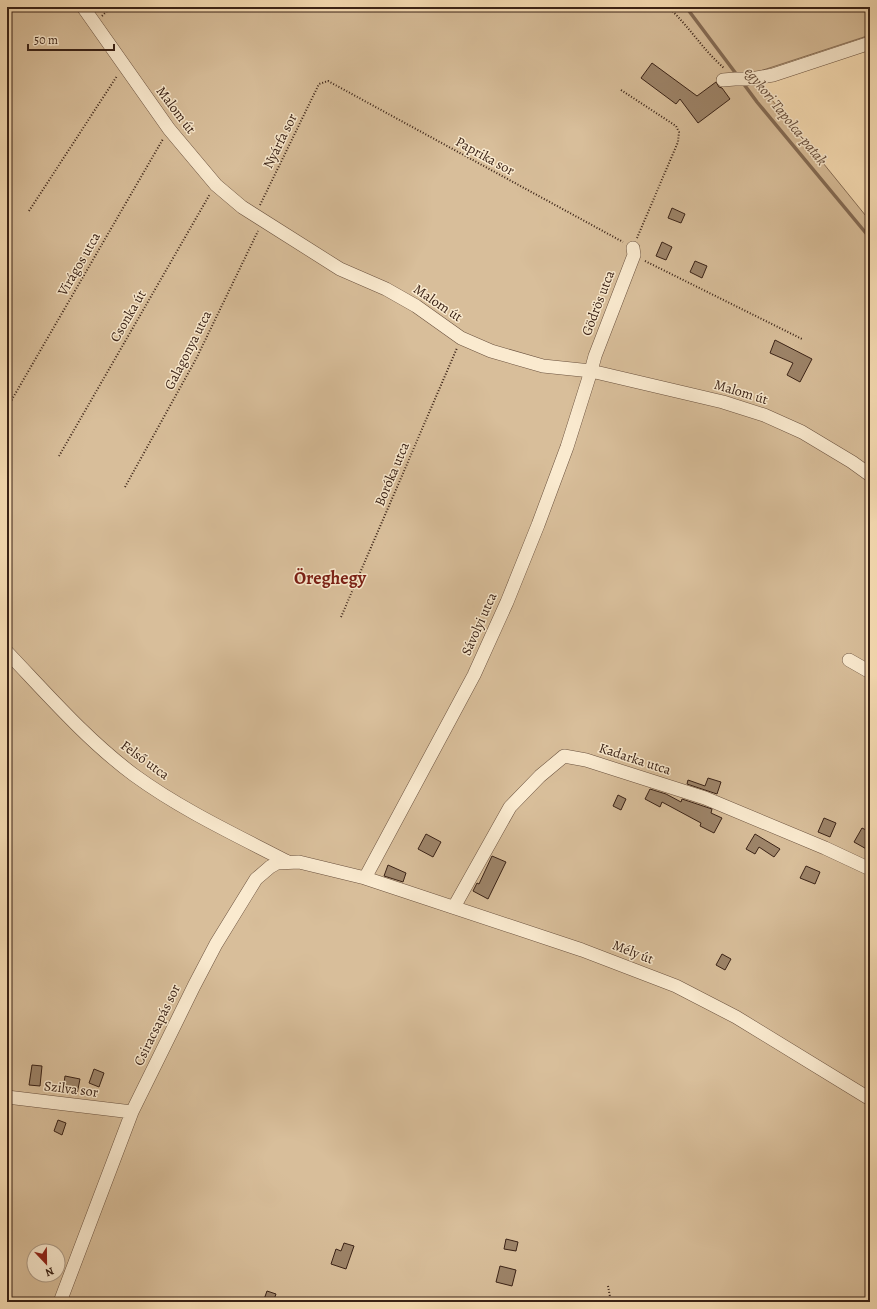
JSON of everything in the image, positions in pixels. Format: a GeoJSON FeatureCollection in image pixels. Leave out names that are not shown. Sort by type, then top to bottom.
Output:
{"type":"FeatureCollection","features":[{"type":"Feature","properties":{"kind":"street","name":"Malom út"},"geometry":{"type":"LineString","coordinates":[[82,7],[169,129],[216,185],[242,207],[340,269],[386,289],[416,306],[461,338],[491,351],[543,366],[591,371],[722,402],[764,415],[802,432],[852,462],[870,475]]}},
{"type":"Feature","properties":{"kind":"street"},"geometry":{"type":"LineString","coordinates":[[736,79],[773,76],[870,43]]}},
{"type":"Feature","properties":{"kind":"street","name":"Gödrös utca"},"geometry":{"type":"LineString","coordinates":[[591,371],[595,356],[633,252]]}},
{"type":"Feature","properties":{"kind":"street","name":"Sávolyi utca"},"geometry":{"type":"LineString","coordinates":[[365,878],[474,675],[498,622],[538,525],[567,447],[591,371]]}},
{"type":"Feature","properties":{"kind":"street","name":"Felső utca"},"geometry":{"type":"LineString","coordinates":[[7,652],[85,734],[134,775],[183,806],[288,862]]}},
{"type":"Feature","properties":{"kind":"street"},"geometry":{"type":"LineString","coordinates":[[849,660],[870,672]]}},
{"type":"Feature","properties":{"kind":"street","name":"Kadarka utca"},"geometry":{"type":"LineString","coordinates":[[454,907],[510,807],[540,776],[564,756],[586,760],[705,798],[825,848],[870,869]]}},
{"type":"Feature","properties":{"kind":"street","name":"Csiracsapás sor"},"geometry":{"type":"LineString","coordinates":[[60,1302],[132,1112],[216,944],[256,880],[270,867],[277,863],[288,862],[313,864],[365,878]]}},
{"type":"Feature","properties":{"kind":"street","name":"Mély út"},"geometry":{"type":"LineString","coordinates":[[365,878],[582,950],[676,986],[736,1017],[870,1099]]}},
{"type":"Feature","properties":{"kind":"street","name":"Szilva sor"},"geometry":{"type":"LineString","coordinates":[[7,1097],[132,1112]]}},
{"type":"Feature","properties":{"kind":"path"},"geometry":{"type":"LineString","coordinates":[[668,7],[697,38],[713,58],[736,79]]}},
{"type":"Feature","properties":{"kind":"path"},"geometry":{"type":"LineString","coordinates":[[29,211],[124,66]]}},
{"type":"Feature","properties":{"kind":"path","name":"Nyárfa sor"},"geometry":{"type":"LineString","coordinates":[[259,217],[319,84],[328,81]]}},
{"type":"Feature","properties":{"kind":"path","name":"Paprika sor"},"geometry":{"type":"LineString","coordinates":[[328,81],[633,252],[802,339]]}},
{"type":"Feature","properties":{"kind":"path"},"geometry":{"type":"LineString","coordinates":[[621,90],[676,126],[679,132],[678,142],[633,252]]}},
{"type":"Feature","properties":{"kind":"path","name":"Virágos utca"},"geometry":{"type":"LineString","coordinates":[[7,408],[169,129]]}},
{"type":"Feature","properties":{"kind":"path","name":"Csonka út"},"geometry":{"type":"LineString","coordinates":[[59,456],[216,185]]}},
{"type":"Feature","properties":{"kind":"path","name":"Galagonya utca"},"geometry":{"type":"LineString","coordinates":[[125,487],[196,358],[259,217]]}},
{"type":"Feature","properties":{"kind":"path","name":"Boróka utca"},"geometry":{"type":"LineString","coordinates":[[341,617],[461,338]]}},
{"type":"Feature","properties":{"kind":"path"},"geometry":{"type":"LineString","coordinates":[[608,1286],[611,1302]]}},
{"type":"Feature","properties":{"kind":"shaded area"},"geometry":{"type":"Polygon","coordinates":[[[7,7],[870,7],[870,35],[751,74],[870,221],[870,1302],[7,1302],[7,7]]]}},
{"type":"Feature","properties":{"kind":"building"},"geometry":{"type":"Polygon","coordinates":[[[652,63],[697,96],[716,82],[730,99],[698,123],[680,99],[676,104],[641,78],[652,63]]]}},
{"type":"Feature","properties":{"kind":"building"},"geometry":{"type":"Polygon","coordinates":[[[672,208],[685,214],[681,223],[668,218],[672,208]]]}},
{"type":"Feature","properties":{"kind":"building"},"geometry":{"type":"Polygon","coordinates":[[[662,242],[672,247],[666,260],[656,256],[662,242]]]}},
{"type":"Feature","properties":{"kind":"building"},"geometry":{"type":"Polygon","coordinates":[[[695,261],[707,266],[702,278],[690,272],[695,261]]]}},
{"type":"Feature","properties":{"kind":"building"},"geometry":{"type":"Polygon","coordinates":[[[775,340],[812,359],[800,382],[787,375],[793,363],[770,353],[775,340]]]}},
{"type":"Feature","properties":{"kind":"building"},"geometry":{"type":"Polygon","coordinates":[[[708,778],[721,782],[717,794],[687,784],[688,780],[705,786],[708,778]]]}},
{"type":"Feature","properties":{"kind":"building"},"geometry":{"type":"Polygon","coordinates":[[[650,789],[666,794],[681,802],[682,799],[712,809],[711,813],[722,818],[714,833],[700,826],[701,823],[662,802],[660,807],[645,799],[650,789]]]}},
{"type":"Feature","properties":{"kind":"building"},"geometry":{"type":"Polygon","coordinates":[[[618,795],[626,799],[621,810],[613,806],[618,795]]]}},
{"type":"Feature","properties":{"kind":"building"},"geometry":{"type":"Polygon","coordinates":[[[824,818],[836,823],[830,837],[818,832],[824,818]]]}},
{"type":"Feature","properties":{"kind":"building"},"geometry":{"type":"Polygon","coordinates":[[[862,828],[870,832],[870,851],[854,842],[862,828]]]}},
{"type":"Feature","properties":{"kind":"building"},"geometry":{"type":"Polygon","coordinates":[[[426,834],[441,842],[433,857],[418,849],[426,834]]]}},
{"type":"Feature","properties":{"kind":"building"},"geometry":{"type":"Polygon","coordinates":[[[755,834],[780,849],[774,857],[759,847],[755,854],[746,849],[755,834]]]}},
{"type":"Feature","properties":{"kind":"building"},"geometry":{"type":"Polygon","coordinates":[[[492,856],[506,862],[488,899],[473,891],[477,883],[479,884],[492,856]]]}},
{"type":"Feature","properties":{"kind":"building"},"geometry":{"type":"Polygon","coordinates":[[[388,865],[406,873],[403,882],[384,876],[388,865]]]}},
{"type":"Feature","properties":{"kind":"building"},"geometry":{"type":"Polygon","coordinates":[[[806,866],[820,872],[815,884],[800,878],[806,866]]]}},
{"type":"Feature","properties":{"kind":"building"},"geometry":{"type":"Polygon","coordinates":[[[722,954],[731,959],[725,970],[716,965],[722,954]]]}},
{"type":"Feature","properties":{"kind":"building"},"geometry":{"type":"Polygon","coordinates":[[[32,1065],[42,1066],[40,1086],[29,1085],[32,1065]]]}},
{"type":"Feature","properties":{"kind":"building"},"geometry":{"type":"Polygon","coordinates":[[[94,1069],[104,1073],[99,1087],[89,1083],[94,1069]]]}},
{"type":"Feature","properties":{"kind":"building"},"geometry":{"type":"Polygon","coordinates":[[[65,1076],[80,1079],[77,1094],[63,1091],[65,1076]]]}},
{"type":"Feature","properties":{"kind":"building"},"geometry":{"type":"Polygon","coordinates":[[[58,1120],[66,1123],[62,1135],[54,1131],[58,1120]]]}},
{"type":"Feature","properties":{"kind":"building"},"geometry":{"type":"Polygon","coordinates":[[[506,1239],[518,1242],[516,1251],[504,1249],[506,1239]]]}},
{"type":"Feature","properties":{"kind":"building"},"geometry":{"type":"Polygon","coordinates":[[[344,1243],[354,1246],[346,1269],[331,1264],[336,1249],[341,1251],[344,1243]]]}},
{"type":"Feature","properties":{"kind":"building"},"geometry":{"type":"Polygon","coordinates":[[[500,1266],[516,1270],[512,1286],[496,1282],[500,1266]]]}},
{"type":"Feature","properties":{"kind":"building"},"geometry":{"type":"Polygon","coordinates":[[[267,1291],[276,1294],[273,1302],[263,1302],[267,1291]]]}},
{"type":"Feature","properties":{"kind":"waterway","name":"egykori Tapolca-patak"},"geometry":{"type":"LineString","coordinates":[[686,7],[737,75]]}},
{"type":"Feature","properties":{"kind":"waterway","name":"egykori Tapolca-patak"},"geometry":{"type":"LineString","coordinates":[[743,83],[757,102],[870,238]]}},
{"type":"Feature","properties":{"kind":"district","name":"Öreghegy"},"geometry":{"type":"Point","coordinates":[330,578]}}]}
